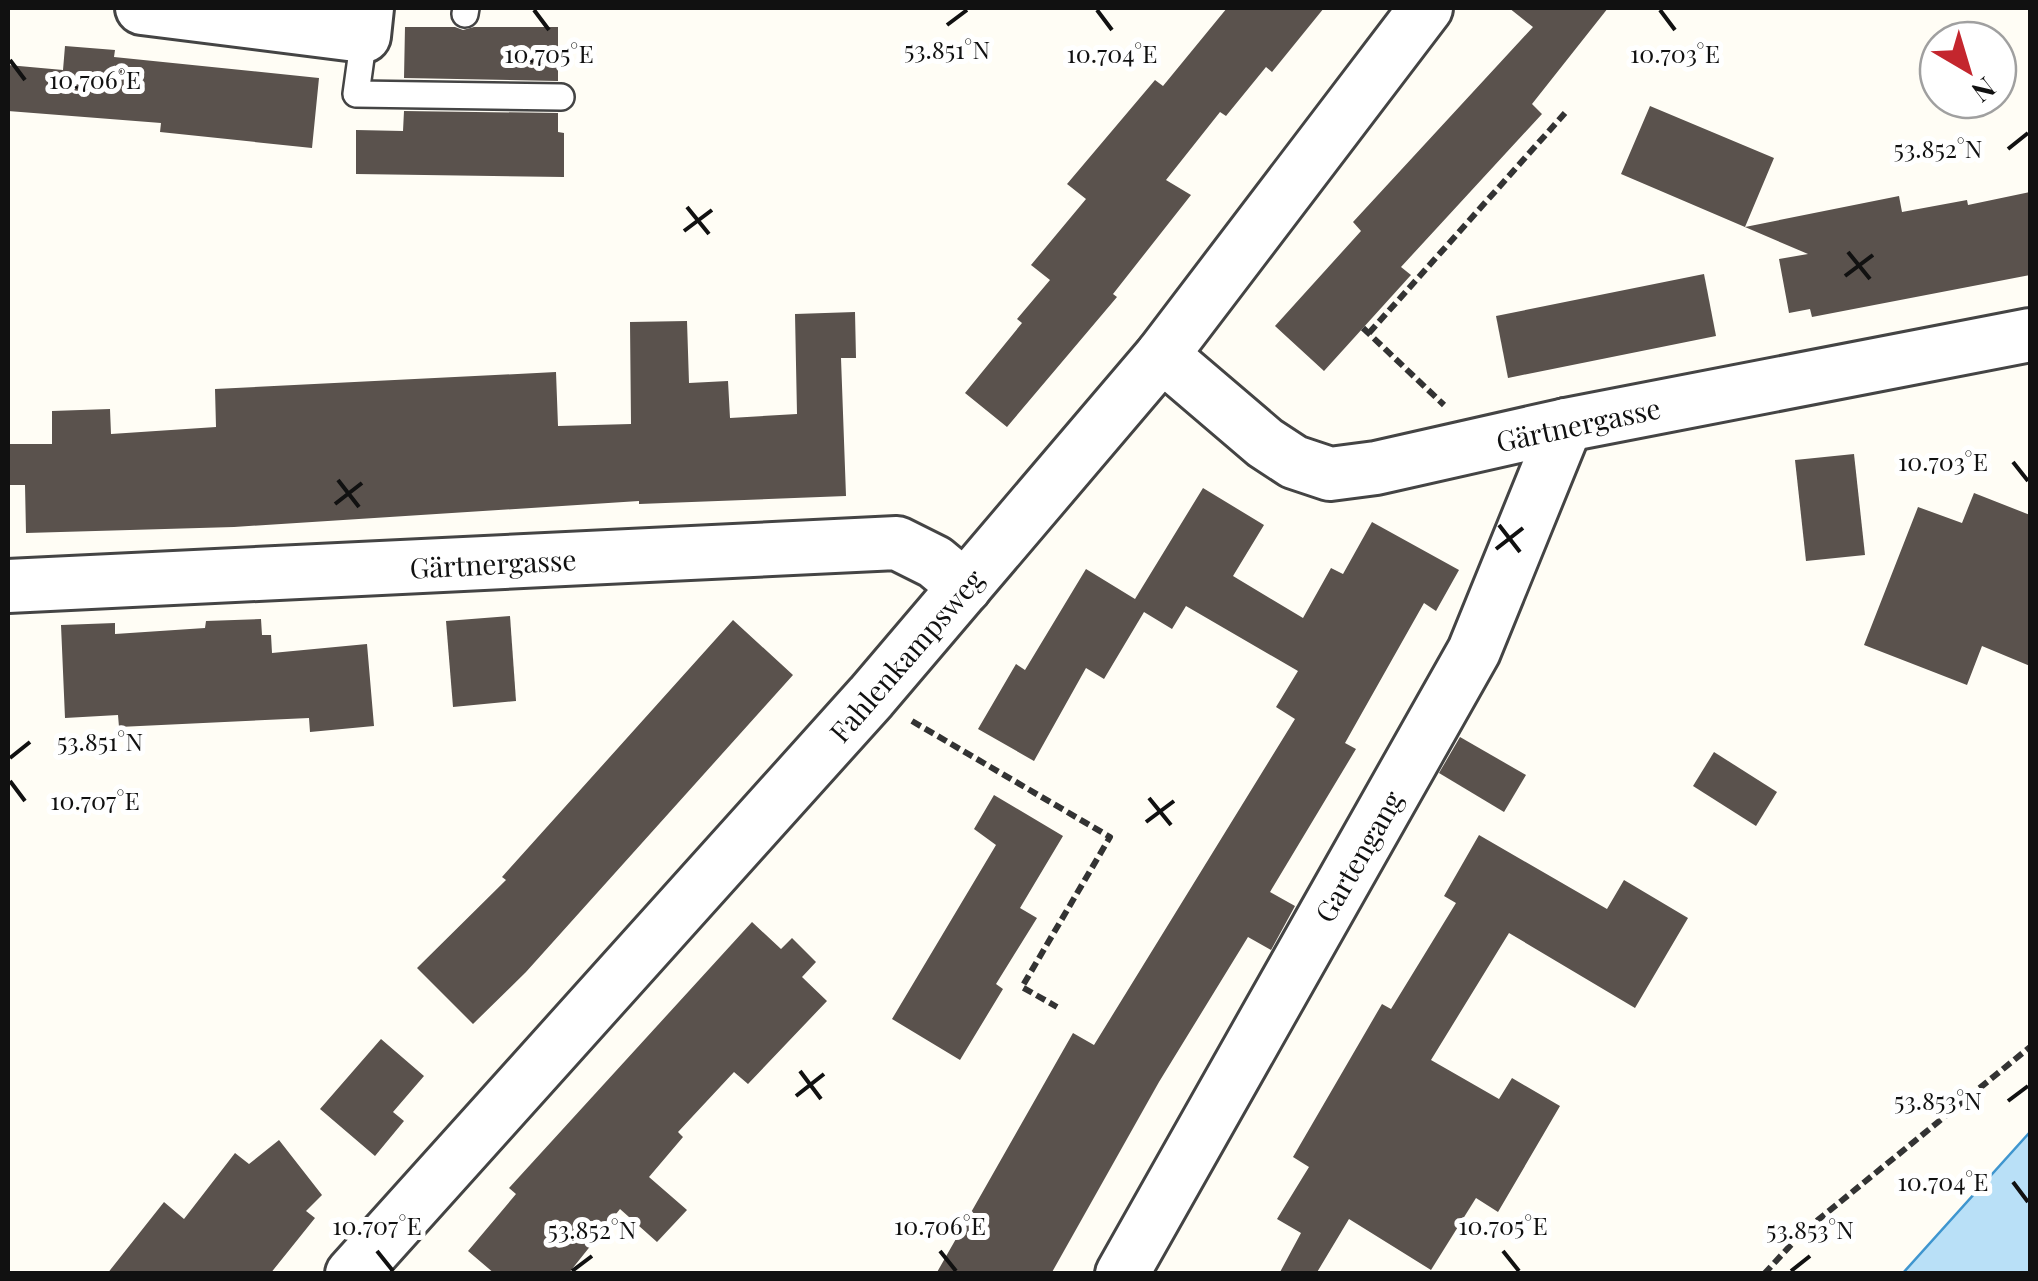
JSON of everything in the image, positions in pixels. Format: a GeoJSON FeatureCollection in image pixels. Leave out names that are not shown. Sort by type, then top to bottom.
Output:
{"type":"FeatureCollection","features":[{"type":"Feature","properties":{"kind":"street"},"geometry":{"type":"LineString","coordinates":[[142,8],[365,22]]}},
{"type":"Feature","properties":{"kind":"street","name":"Fahlenkampsweg"},"geometry":{"type":"LineString","coordinates":[[352,1274],[871,697],[1162,355],[1426,8]]}},
{"type":"Feature","properties":{"kind":"street","name":"Gärtnergasse"},"geometry":{"type":"LineString","coordinates":[[1162,355],[1264,443],[1294,462],[1330,474],[1376,468],[1566,426],[2030,335]]}},
{"type":"Feature","properties":{"kind":"street","name":"Gartengang"},"geometry":{"type":"LineString","coordinates":[[1122,1274],[1474,651],[1566,426]]}},
{"type":"Feature","properties":{"kind":"street","name":"Gärtnergasse"},"geometry":{"type":"LineString","coordinates":[[8,586],[897,543],[935,562],[965,587]]}},
{"type":"Feature","properties":{"kind":"lane"},"geometry":{"type":"LineString","coordinates":[[365,22],[356,94],[560,97]]}},
{"type":"Feature","properties":{"kind":"path"},"geometry":{"type":"LineString","coordinates":[[1484,444],[1366,330],[1566,113]]}},
{"type":"Feature","properties":{"kind":"path"},"geometry":{"type":"LineString","coordinates":[[871,697],[1110,837],[1022,987],[1057,1007]]}},
{"type":"Feature","properties":{"kind":"path"},"geometry":{"type":"LineString","coordinates":[[1764,1274],[1802,1233],[2030,1047]]}},
{"type":"Feature","properties":{"kind":"water"},"geometry":{"type":"Polygon","coordinates":[[[2030,1132],[2030,1273],[1903,1273],[2030,1132]]]}},
{"type":"Feature","properties":{"kind":"building"},"geometry":{"type":"Polygon","coordinates":[[[1227,8],[1324,8],[1272,72],[1266,67],[1226,116],[1220,112],[1166,180],[1191,195],[1113,294],[1117,297],[1007,427],[965,393],[1022,323],[1017,319],[1050,280],[1031,265],[1086,199],[1067,184],[1155,80],[1163,86],[1227,8]]]}},
{"type":"Feature","properties":{"kind":"building"},"geometry":{"type":"Polygon","coordinates":[[[1509,8],[1608,8],[1532,104],[1542,114],[1401,267],[1411,275],[1324,371],[1275,326],[1361,231],[1353,222],[1533,27],[1509,8]]]}},
{"type":"Feature","properties":{"kind":"building"},"geometry":{"type":"Polygon","coordinates":[[[405,27],[558,27],[558,81],[404,78],[405,27]]]}},
{"type":"Feature","properties":{"kind":"building"},"geometry":{"type":"Polygon","coordinates":[[[65,46],[115,50],[114,57],[319,78],[312,148],[160,132],[161,123],[8,111],[8,65],[63,70],[65,46]]]}},
{"type":"Feature","properties":{"kind":"building"},"geometry":{"type":"Polygon","coordinates":[[[1650,106],[1774,158],[1745,227],[1899,196],[1902,212],[1967,200],[1968,205],[2030,192],[2030,275],[1812,317],[1810,309],[1789,313],[1779,259],[1808,254],[1621,174],[1650,106]]]}},
{"type":"Feature","properties":{"kind":"building"},"geometry":{"type":"Polygon","coordinates":[[[404,111],[558,113],[558,132],[564,133],[564,177],[356,174],[356,130],[403,131],[404,111]]]}},
{"type":"Feature","properties":{"kind":"building"},"geometry":{"type":"Polygon","coordinates":[[[1704,274],[1716,336],[1508,378],[1496,316],[1704,274]]]}},
{"type":"Feature","properties":{"kind":"building"},"geometry":{"type":"Polygon","coordinates":[[[855,312],[856,358],[841,358],[846,496],[639,501],[234,527],[26,533],[25,485],[8,485],[8,444],[52,444],[52,411],[110,409],[111,434],[216,427],[215,389],[556,372],[558,426],[631,424],[630,322],[687,321],[689,383],[728,381],[730,418],[797,414],[795,314],[855,312]]]}},
{"type":"Feature","properties":{"kind":"building"},"geometry":{"type":"Polygon","coordinates":[[[1854,454],[1865,555],[1806,561],[1795,460],[1854,454]]]}},
{"type":"Feature","properties":{"kind":"building"},"geometry":{"type":"Polygon","coordinates":[[[1203,488],[1264,525],[1233,576],[1303,618],[1331,568],[1343,574],[1372,522],[1459,570],[1436,611],[1424,603],[1345,743],[1356,749],[1270,892],[1295,906],[1271,950],[1248,937],[1159,1082],[1051,1274],[936,1274],[1073,1033],[1094,1045],[1295,719],[1276,707],[1298,671],[1186,606],[1172,629],[1144,612],[1104,679],[1086,668],[1034,761],[978,729],[1016,664],[1025,670],[1086,569],[1135,599],[1203,488]]]}},
{"type":"Feature","properties":{"kind":"building"},"geometry":{"type":"Polygon","coordinates":[[[1974,493],[2030,515],[2030,666],[1982,646],[1967,685],[1864,645],[1918,507],[1962,523],[1974,493]]]}},
{"type":"Feature","properties":{"kind":"building"},"geometry":{"type":"Polygon","coordinates":[[[510,616],[516,701],[453,707],[446,621],[510,616]]]}},
{"type":"Feature","properties":{"kind":"building"},"geometry":{"type":"Polygon","coordinates":[[[261,619],[262,635],[271,635],[272,653],[367,644],[374,726],[310,732],[309,718],[119,727],[118,715],[65,718],[61,625],[115,623],[115,634],[205,628],[206,621],[261,619]]]}},
{"type":"Feature","properties":{"kind":"building"},"geometry":{"type":"Polygon","coordinates":[[[733,620],[793,675],[526,972],[473,1024],[417,968],[506,880],[502,877],[733,620]]]}},
{"type":"Feature","properties":{"kind":"building"},"geometry":{"type":"Polygon","coordinates":[[[1460,737],[1526,775],[1504,812],[1439,773],[1460,737]]]}},
{"type":"Feature","properties":{"kind":"building"},"geometry":{"type":"Polygon","coordinates":[[[1714,752],[1777,792],[1756,826],[1693,786],[1714,752]]]}},
{"type":"Feature","properties":{"kind":"building"},"geometry":{"type":"Polygon","coordinates":[[[994,795],[1063,836],[1020,908],[1037,918],[996,984],[1003,989],[960,1060],[892,1019],[996,845],[974,829],[994,795]]]}},
{"type":"Feature","properties":{"kind":"building"},"geometry":{"type":"Polygon","coordinates":[[[1479,835],[1607,909],[1624,880],[1688,918],[1635,1008],[1509,933],[1431,1060],[1499,1099],[1512,1078],[1560,1106],[1498,1212],[1476,1198],[1431,1270],[1349,1219],[1316,1274],[1279,1274],[1301,1233],[1277,1219],[1309,1167],[1293,1157],[1382,1004],[1391,1009],[1456,903],[1444,896],[1479,835]]]}},
{"type":"Feature","properties":{"kind":"building"},"geometry":{"type":"Polygon","coordinates":[[[752,922],[781,949],[792,938],[816,962],[802,977],[827,1001],[748,1084],[734,1072],[678,1132],[683,1137],[649,1177],[687,1210],[657,1242],[620,1209],[568,1274],[495,1274],[468,1251],[516,1194],[509,1188],[752,922]]]}},
{"type":"Feature","properties":{"kind":"building"},"geometry":{"type":"Polygon","coordinates":[[[381,1039],[424,1076],[393,1112],[404,1121],[375,1156],[320,1109],[381,1039]]]}},
{"type":"Feature","properties":{"kind":"building"},"geometry":{"type":"Polygon","coordinates":[[[279,1140],[322,1195],[306,1211],[315,1218],[270,1274],[107,1274],[164,1202],[184,1219],[235,1153],[249,1164],[279,1140]]]}}]}
